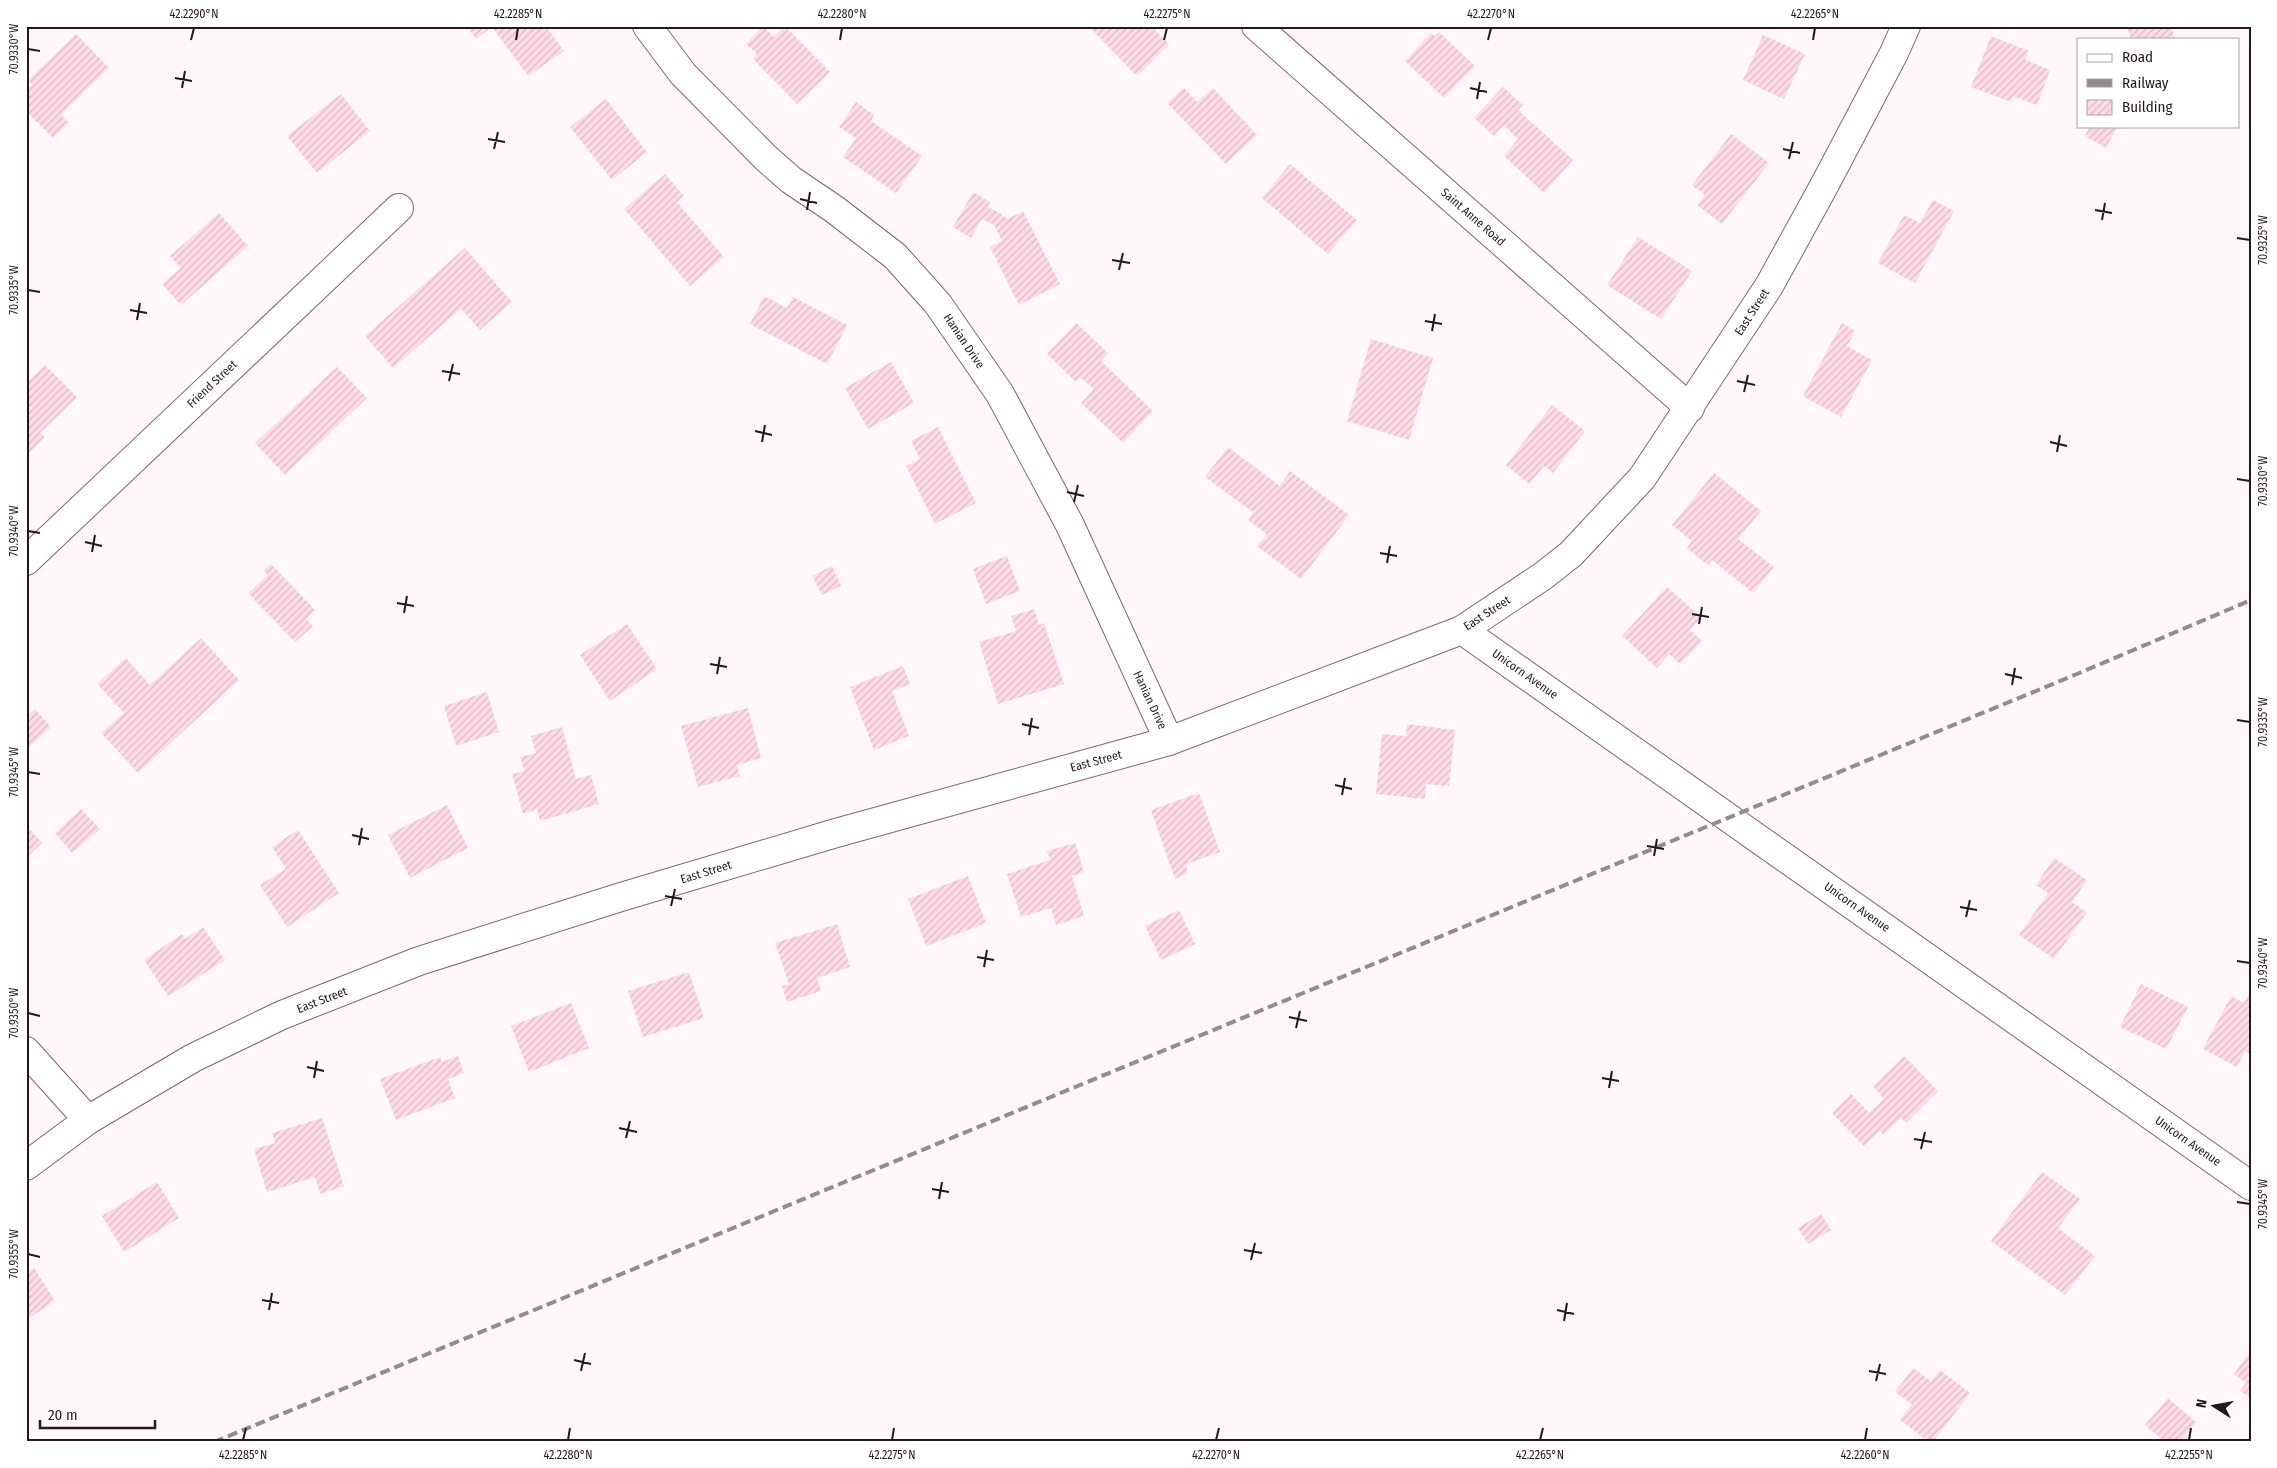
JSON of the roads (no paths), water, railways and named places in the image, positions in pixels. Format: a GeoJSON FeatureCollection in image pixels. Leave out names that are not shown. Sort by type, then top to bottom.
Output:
{"type":"FeatureCollection","features":[{"type":"Feature","properties":{"kind":"street","name":"Hanian Drive"},"geometry":{"type":"LineString","coordinates":[[647,26],[683,74],[766,158],[791,180],[834,209],[895,256],[938,304],[1000,394],[1060,508],[1168,741]]}},
{"type":"Feature","properties":{"kind":"street","name":"Saint Anne Road"},"geometry":{"type":"LineString","coordinates":[[1256,26],[1690,408]]}},
{"type":"Feature","properties":{"kind":"street","name":"East Street"},"geometry":{"type":"LineString","coordinates":[[26,1166],[88,1120],[193,1058],[264,1024],[419,962],[621,897],[836,833],[1168,741],[1462,630],[1543,576],[1571,554],[1642,478],[1769,286],[1824,186],[1894,53],[1906,26]]}},
{"type":"Feature","properties":{"kind":"street","name":"Friend Street"},"geometry":{"type":"LineString","coordinates":[[26,561],[399,208]]}},
{"type":"Feature","properties":{"kind":"street","name":"Unicorn Avenue"},"geometry":{"type":"LineString","coordinates":[[1462,630],[2251,1186]]}},
{"type":"Feature","properties":{"kind":"street"},"geometry":{"type":"LineString","coordinates":[[26,1051],[88,1120]]}},
{"type":"Feature","properties":{"kind":"railway"},"geometry":{"type":"LineString","coordinates":[[214,1442],[2077,674],[2251,600]]}}]}
